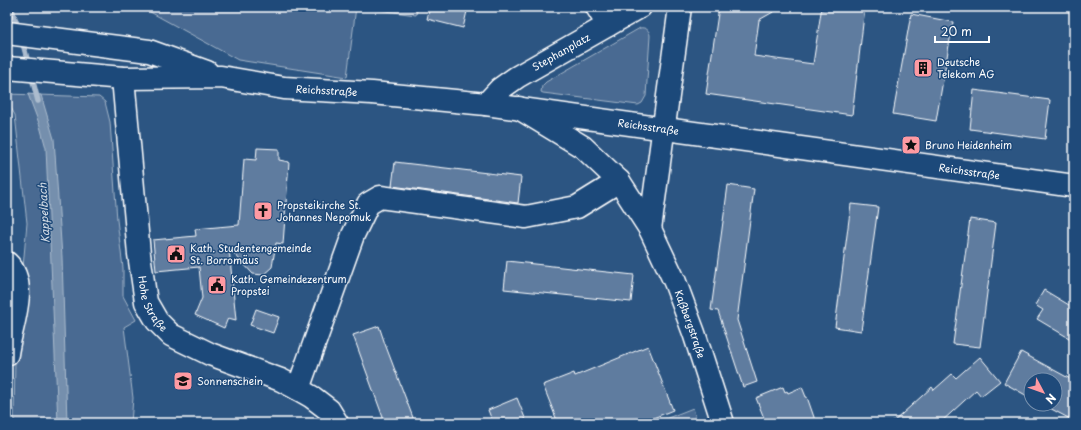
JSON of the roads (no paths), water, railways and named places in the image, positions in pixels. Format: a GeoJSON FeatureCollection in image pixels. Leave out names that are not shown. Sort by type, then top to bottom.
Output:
{"type":"FeatureCollection","features":[{"type":"Feature","properties":{"kind":"main road","name":"Stephanplatz"},"geometry":{"type":"LineString","coordinates":[[486,104],[500,89],[602,16],[640,7]]}},
{"type":"Feature","properties":{"kind":"main road"},"geometry":{"type":"LineString","coordinates":[[650,229],[680,7]]}},
{"type":"Feature","properties":{"kind":"main road","name":"Reichsstraße"},"geometry":{"type":"LineString","coordinates":[[7,33],[149,51],[221,77],[284,88],[372,93],[519,108],[1074,186]]}},
{"type":"Feature","properties":{"kind":"main road","name":"Reichsstraße"},"geometry":{"type":"LineString","coordinates":[[7,68],[122,78],[221,77]]}},
{"type":"Feature","properties":{"kind":"main road","name":"Hohe Straße"},"geometry":{"type":"LineString","coordinates":[[122,78],[146,302],[158,321],[171,335],[210,354],[281,380],[298,389],[312,397],[329,410],[337,423]]}},
{"type":"Feature","properties":{"kind":"main road","name":"Kaßbergstraße"},"geometry":{"type":"LineString","coordinates":[[519,108],[584,147],[620,181],[650,229],[675,282],[694,333],[723,423]]}},
{"type":"Feature","properties":{"kind":"main road"},"geometry":{"type":"LineString","coordinates":[[298,389],[354,235],[368,204],[380,197],[526,217],[577,207],[620,181]]}},
{"type":"Feature","properties":{"kind":"main road"},"geometry":{"type":"LineString","coordinates":[[7,263],[15,272],[18,285],[16,315],[8,342],[7,354]]}},
{"type":"Feature","properties":{"kind":"waterway","name":"Kappelbach"},"geometry":{"type":"LineString","coordinates":[[11,7],[19,30]]}},
{"type":"Feature","properties":{"kind":"waterway","name":"Kappelbach"},"geometry":{"type":"LineString","coordinates":[[22,40],[29,66]]}},
{"type":"Feature","properties":{"kind":"waterway","name":"Kappelbach"},"geometry":{"type":"LineString","coordinates":[[31,74],[38,101]]}},
{"type":"Feature","properties":{"kind":"place","name":"Deutsche Telekom AG"},"geometry":{"type":"Point","coordinates":[923,68]}},
{"type":"Feature","properties":{"kind":"place","name":"Bruno Heidenheim"},"geometry":{"type":"Point","coordinates":[911,145]}},
{"type":"Feature","properties":{"kind":"place","name":"Propsteikirche St. Johannes Nepomuk"},"geometry":{"type":"Point","coordinates":[263,211]}},
{"type":"Feature","properties":{"kind":"place","name":"Kath. Studentengemeinde St. Borromäus"},"geometry":{"type":"Point","coordinates":[176,254]}},
{"type":"Feature","properties":{"kind":"place","name":"Kath. Gemeindezentrum Propstei"},"geometry":{"type":"Point","coordinates":[217,285]}},
{"type":"Feature","properties":{"kind":"place","name":"Sonnenschein"},"geometry":{"type":"Point","coordinates":[183,381]}}]}
